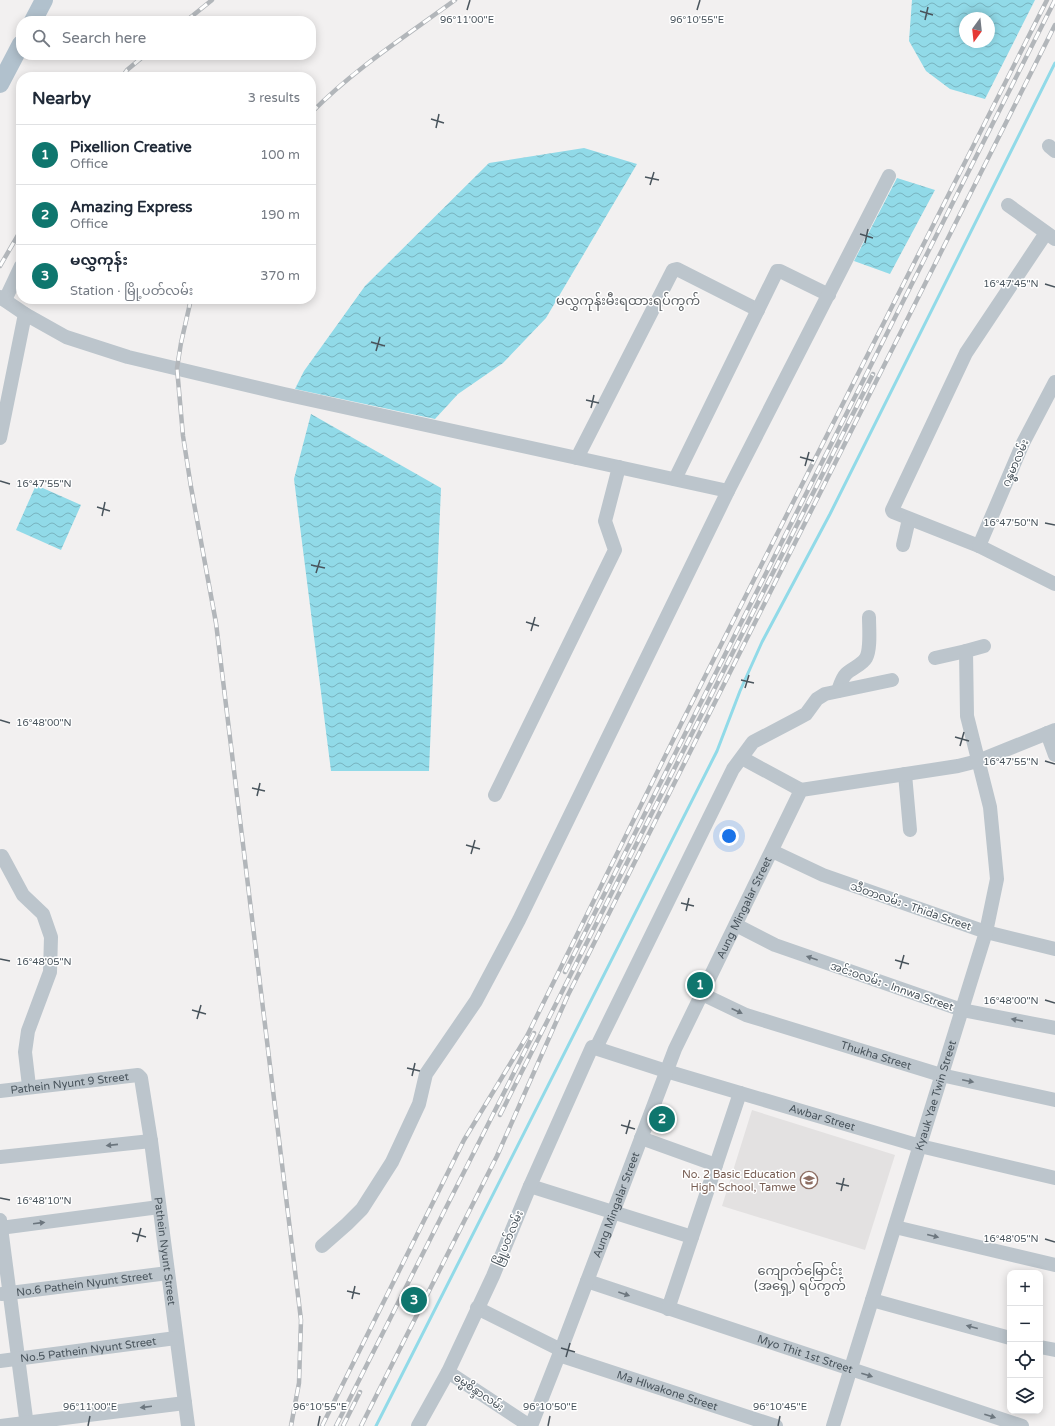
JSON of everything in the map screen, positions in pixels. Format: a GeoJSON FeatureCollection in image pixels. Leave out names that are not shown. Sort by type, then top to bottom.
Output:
{"type":"FeatureCollection","features":[{"type":"Feature","properties":{"kind":"main road"},"geometry":{"type":"LineString","coordinates":[[36,16],[44,0]]}},
{"type":"Feature","properties":{"kind":"main road"},"geometry":{"type":"LineString","coordinates":[[0,84],[16,54]]}},
{"type":"Feature","properties":{"kind":"street"},"geometry":{"type":"LineString","coordinates":[[322,1246],[362,1209],[392,1162],[419,1104],[426,1074],[476,1001],[519,920],[728,491],[889,176]]}},
{"type":"Feature","properties":{"kind":"street"},"geometry":{"type":"LineString","coordinates":[[1008,205],[1051,236],[966,353],[892,510],[893,512],[909,519],[979,546],[1055,584]]}},
{"type":"Feature","properties":{"kind":"street"},"geometry":{"type":"LineString","coordinates":[[577,458],[673,270],[676,269],[758,310]]}},
{"type":"Feature","properties":{"kind":"street"},"geometry":{"type":"LineString","coordinates":[[675,479],[778,270],[829,295]]}},
{"type":"Feature","properties":{"kind":"street"},"geometry":{"type":"LineString","coordinates":[[16,275],[2,299],[66,337],[128,357],[284,394],[728,491]]}},
{"type":"Feature","properties":{"kind":"street"},"geometry":{"type":"LineString","coordinates":[[0,438],[25,314]]}},
{"type":"Feature","properties":{"kind":"street","name":"ဂန္ဓမာလမ်း"},"geometry":{"type":"LineString","coordinates":[[979,546],[1023,443],[1055,382]]}},
{"type":"Feature","properties":{"kind":"street"},"geometry":{"type":"LineString","coordinates":[[495,795],[615,550],[605,521],[619,467]]}},
{"type":"Feature","properties":{"kind":"street"},"geometry":{"type":"LineString","coordinates":[[903,545],[909,519]]}},
{"type":"Feature","properties":{"kind":"street"},"geometry":{"type":"LineString","coordinates":[[838,691],[843,677],[866,658],[868,652],[869,617]]}},
{"type":"Feature","properties":{"kind":"street"},"geometry":{"type":"LineString","coordinates":[[935,658],[984,646]]}},
{"type":"Feature","properties":{"kind":"street","name":"Kyauk Yae Twin Street"},"geometry":{"type":"LineString","coordinates":[[833,1426],[986,932],[997,879],[990,807],[967,716],[966,651]]}},
{"type":"Feature","properties":{"kind":"street","name":"မြို့ပတ်လမ်း"},"geometry":{"type":"LineString","coordinates":[[418,1426],[448,1372],[478,1308],[530,1186],[594,1048],[732,769],[753,742],[806,714],[818,699],[825,694],[892,680]]}},
{"type":"Feature","properties":{"kind":"street"},"geometry":{"type":"LineString","coordinates":[[742,758],[801,790],[958,766],[978,761],[1051,731],[1055,756]]}},
{"type":"Feature","properties":{"kind":"street"},"geometry":{"type":"LineString","coordinates":[[905,774],[910,830]]}},
{"type":"Feature","properties":{"kind":"street","name":"Aung Mingalar Street"},"geometry":{"type":"LineString","coordinates":[[530,1426],[560,1353],[675,1049],[801,790]]}},
{"type":"Feature","properties":{"kind":"street","name":"သီတာလမ်း - Thida Street"},"geometry":{"type":"LineString","coordinates":[[772,851],[823,875],[986,932],[1055,949]]}},
{"type":"Feature","properties":{"kind":"street"},"geometry":{"type":"LineString","coordinates":[[2,856],[23,895],[44,914],[51,937],[50,972],[28,1031],[25,1052],[29,1086]]}},
{"type":"Feature","properties":{"kind":"street","name":"အင်းဝလမ်း - Innwa Street"},"geometry":{"type":"LineString","coordinates":[[736,925],[775,945],[962,1010],[1055,1028]]}},
{"type":"Feature","properties":{"kind":"street","name":"Thukha Street"},"geometry":{"type":"LineString","coordinates":[[702,994],[746,1015],[942,1075],[1055,1100]]}},
{"type":"Feature","properties":{"kind":"street","name":"Awbar Street"},"geometry":{"type":"LineString","coordinates":[[594,1048],[666,1071],[920,1146],[1055,1178]]}},
{"type":"Feature","properties":{"kind":"street","name":"Pathein Nyunt 9 Street"},"geometry":{"type":"LineString","coordinates":[[0,1091],[29,1086],[139,1076]]}},
{"type":"Feature","properties":{"kind":"street","name":"Pathein Nyunt Street"},"geometry":{"type":"LineString","coordinates":[[139,1076],[151,1141],[188,1426]]}},
{"type":"Feature","properties":{"kind":"street"},"geometry":{"type":"LineString","coordinates":[[668,1309],[740,1093]]}},
{"type":"Feature","properties":{"kind":"street"},"geometry":{"type":"LineString","coordinates":[[641,1138],[716,1165]]}},
{"type":"Feature","properties":{"kind":"street"},"geometry":{"type":"LineString","coordinates":[[0,1157],[151,1141]]}},
{"type":"Feature","properties":{"kind":"street"},"geometry":{"type":"LineString","coordinates":[[530,1186],[692,1237]]}},
{"type":"Feature","properties":{"kind":"street"},"geometry":{"type":"LineString","coordinates":[[27,1424],[18,1358],[5,1293],[0,1225],[159,1207]]}},
{"type":"Feature","properties":{"kind":"street"},"geometry":{"type":"LineString","coordinates":[[895,1227],[1055,1266]]}},
{"type":"Feature","properties":{"kind":"street","name":"No.6 Pathein Nyunt Street"},"geometry":{"type":"LineString","coordinates":[[5,1293],[168,1273]]}},
{"type":"Feature","properties":{"kind":"street","name":"Myo Thit 1st Street"},"geometry":{"type":"LineString","coordinates":[[587,1281],[1022,1426]]}},
{"type":"Feature","properties":{"kind":"street"},"geometry":{"type":"LineString","coordinates":[[872,1300],[1007,1337]]}},
{"type":"Feature","properties":{"kind":"street","name":"Ma Hlwakone Street"},"geometry":{"type":"LineString","coordinates":[[478,1308],[560,1353],[776,1426]]}},
{"type":"Feature","properties":{"kind":"street","name":"No.5 Pathein Nyunt Street"},"geometry":{"type":"LineString","coordinates":[[0,1361],[176,1338]]}},
{"type":"Feature","properties":{"kind":"street"},"geometry":{"type":"LineString","coordinates":[[1043,1348],[1055,1350]]}},
{"type":"Feature","properties":{"kind":"street","name":"ဓမ္မစိန္ဒာလမ်း"},"geometry":{"type":"LineString","coordinates":[[448,1372],[530,1426]]}},
{"type":"Feature","properties":{"kind":"street"},"geometry":{"type":"LineString","coordinates":[[0,1426],[27,1424],[185,1403]]}},
{"type":"Feature","properties":{"kind":"shaded area","name":"No. 2 Basic Education High School, Tamwe"},"geometry":{"type":"Polygon","coordinates":[[[752,1110],[895,1155],[865,1250],[722,1206],[752,1110]]]}},
{"type":"Feature","properties":{"kind":"water"},"geometry":{"type":"Polygon","coordinates":[[[912,0],[1035,0],[985,99],[950,89],[926,71],[909,41],[912,0]]]}},
{"type":"Feature","properties":{"kind":"water"},"geometry":{"type":"Polygon","coordinates":[[[584,148],[637,164],[546,318],[503,363],[458,394],[435,419],[295,389],[304,371],[365,286],[489,163],[584,148]]]}},
{"type":"Feature","properties":{"kind":"water"},"geometry":{"type":"Polygon","coordinates":[[[897,178],[935,190],[890,274],[854,261],[897,178]]]}},
{"type":"Feature","properties":{"kind":"water"},"geometry":{"type":"Polygon","coordinates":[[[311,414],[441,488],[429,771],[331,771],[294,479],[311,414]]]}},
{"type":"Feature","properties":{"kind":"water"},"geometry":{"type":"Polygon","coordinates":[[[36,485],[81,505],[61,550],[16,530],[36,485]]]}},
{"type":"Feature","properties":{"kind":"waterway"},"geometry":{"type":"LineString","coordinates":[[376,1426],[717,751],[740,691],[762,642],[830,514],[1055,63]]}},
{"type":"Feature","properties":{"kind":"railway"},"geometry":{"type":"LineString","coordinates":[[192,16],[212,0]]}},
{"type":"Feature","properties":{"kind":"railway"},"geometry":{"type":"LineString","coordinates":[[316,108],[363,67],[455,0]]}},
{"type":"Feature","properties":{"kind":"railway"},"geometry":{"type":"LineString","coordinates":[[322,1426],[464,1140],[527,1036],[681,724],[1047,0]]}},
{"type":"Feature","properties":{"kind":"railway"},"geometry":{"type":"LineString","coordinates":[[565,972],[1055,0]]}},
{"type":"Feature","properties":{"kind":"railway"},"geometry":{"type":"LineString","coordinates":[[361,1426],[497,1156],[568,995],[1055,25]]}},
{"type":"Feature","properties":{"kind":"railway"},"geometry":{"type":"LineString","coordinates":[[126,72],[139,60]]}},
{"type":"Feature","properties":{"kind":"railway"},"geometry":{"type":"LineString","coordinates":[[0,266],[16,239]]}},
{"type":"Feature","properties":{"kind":"railway"},"geometry":{"type":"LineString","coordinates":[[190,304],[177,368],[183,436],[216,623],[301,1320],[299,1383],[291,1426]]}},
{"type":"Feature","properties":{"kind":"railway"},"geometry":{"type":"LineString","coordinates":[[500,1115],[873,374]]}},
{"type":"Feature","properties":{"kind":"railway"},"geometry":{"type":"LineString","coordinates":[[336,1426],[534,1033]]}},
{"type":"Feature","properties":{"kind":"railway"},"geometry":{"type":"LineString","coordinates":[[343,1426],[360,1392]]}},
{"type":"Feature","properties":{"kind":"place","name":"Pixellion Creative"},"geometry":{"type":"Point","coordinates":[700,985]}},
{"type":"Feature","properties":{"kind":"place","name":"Amazing Express"},"geometry":{"type":"Point","coordinates":[662,1119]}},
{"type":"Feature","properties":{"kind":"place","name":"No. 2 Basic Education High School, Tamwe"},"geometry":{"type":"Point","coordinates":[809,1180]}},
{"type":"Feature","properties":{"kind":"place","name":"မလွှကုန်း"},"geometry":{"type":"Point","coordinates":[414,1300]}},
{"type":"Feature","properties":{"kind":"district","name":"မလွှကုန်းမီးရထားရပ်ကွက်"},"geometry":{"type":"Point","coordinates":[628,300]}},
{"type":"Feature","properties":{"kind":"district","name":"ကျောက်မြောင်း (အရှေ့) ရပ်ကွက်"},"geometry":{"type":"Point","coordinates":[800,1278]}}]}
